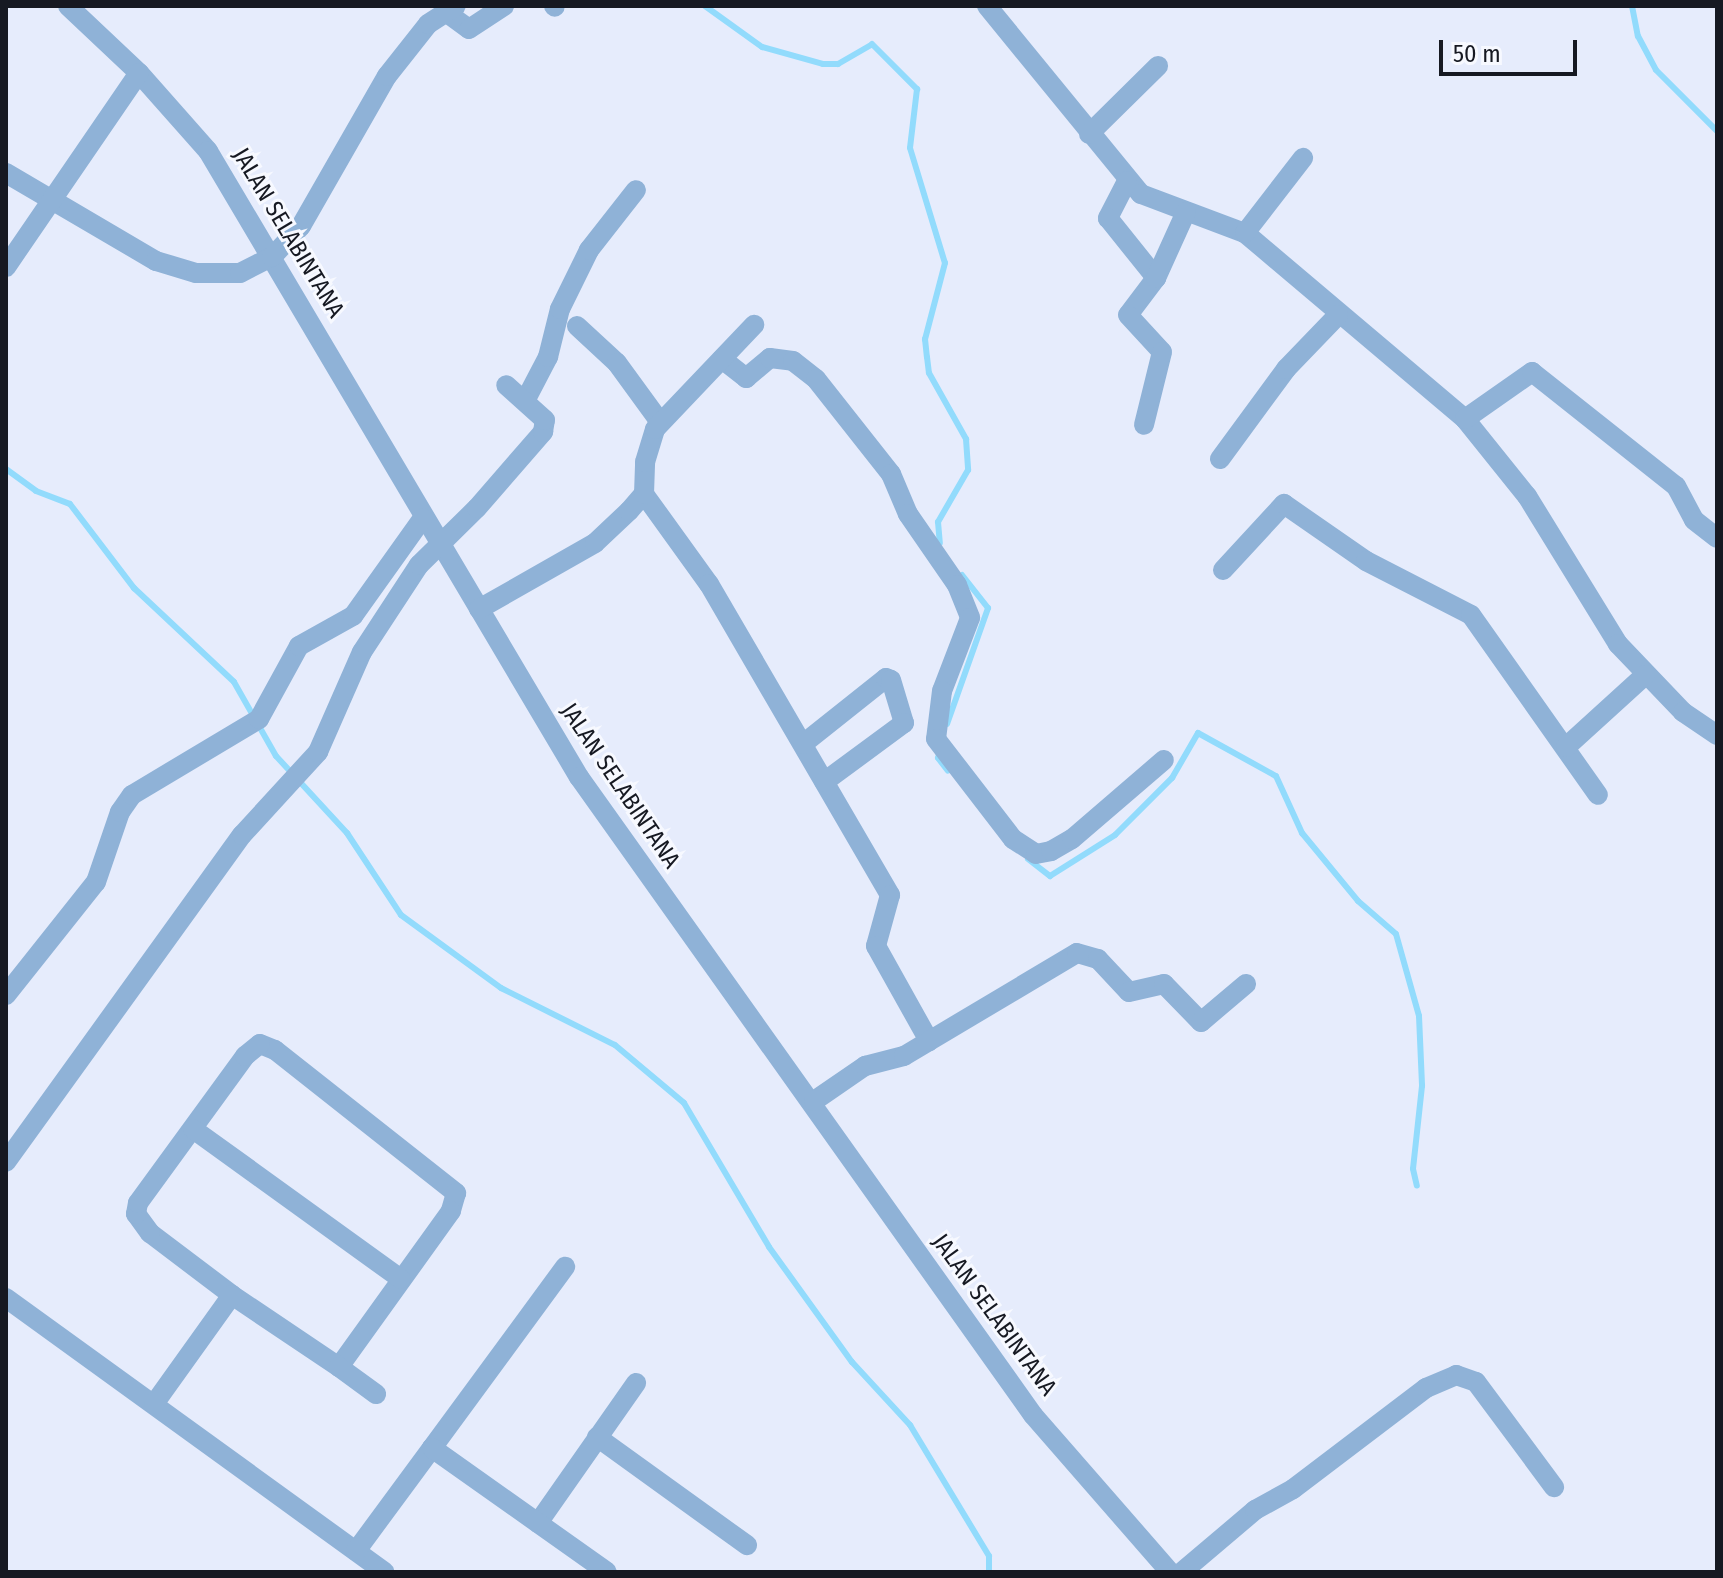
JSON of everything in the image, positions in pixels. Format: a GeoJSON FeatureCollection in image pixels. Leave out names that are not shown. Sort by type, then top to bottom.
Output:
{"type":"FeatureCollection","features":[{"type":"Feature","properties":{"kind":"street","name":"JALAN SELABINTANA"},"geometry":{"type":"LineString","coordinates":[[68,6],[139,73],[208,151],[579,777],[814,1101],[1033,1415],[1170,1572]]}},
{"type":"Feature","properties":{"kind":"street"},"geometry":{"type":"LineString","coordinates":[[6,173],[178,269],[228,275],[272,257],[312,210],[387,76],[428,24],[452,9],[469,29],[504,6]]}},
{"type":"Feature","properties":{"kind":"street"},"geometry":{"type":"LineString","coordinates":[[987,6],[1127,181],[1149,200],[1245,233],[1338,315],[1465,419],[1527,496],[1575,567],[1593,606],[1645,675],[1683,712],[1717,735]]}},
{"type":"Feature","properties":{"kind":"street"},"geometry":{"type":"LineString","coordinates":[[1089,134],[1158,66]]}},
{"type":"Feature","properties":{"kind":"street"},"geometry":{"type":"LineString","coordinates":[[6,267],[48,199],[139,73]]}},
{"type":"Feature","properties":{"kind":"street"},"geometry":{"type":"LineString","coordinates":[[1245,233],[1303,158]]}},
{"type":"Feature","properties":{"kind":"street"},"geometry":{"type":"LineString","coordinates":[[1127,181],[1108,218],[1132,254],[1156,278]]}},
{"type":"Feature","properties":{"kind":"street"},"geometry":{"type":"LineString","coordinates":[[525,401],[547,361],[551,330],[589,250],[636,190]]}},
{"type":"Feature","properties":{"kind":"street"},"geometry":{"type":"LineString","coordinates":[[1144,425],[1162,352],[1128,312],[1156,278],[1186,212]]}},
{"type":"Feature","properties":{"kind":"street"},"geometry":{"type":"LineString","coordinates":[[1220,459],[1286,369],[1338,315]]}},
{"type":"Feature","properties":{"kind":"street"},"geometry":{"type":"LineString","coordinates":[[479,609],[595,543],[644,494],[647,449],[660,422],[754,325]]}},
{"type":"Feature","properties":{"kind":"street"},"geometry":{"type":"LineString","coordinates":[[577,326],[617,363],[660,422]]}},
{"type":"Feature","properties":{"kind":"street"},"geometry":{"type":"LineString","coordinates":[[722,359],[742,378],[770,358],[793,361],[816,379],[891,474],[908,514],[957,585],[970,618],[942,691],[936,739],[1013,839],[1036,854],[1051,851],[1072,839],[1164,760]]}},
{"type":"Feature","properties":{"kind":"street"},"geometry":{"type":"LineString","coordinates":[[1465,419],[1532,372],[1676,486],[1694,520],[1717,538]]}},
{"type":"Feature","properties":{"kind":"street"},"geometry":{"type":"LineString","coordinates":[[6,1162],[242,835],[318,752],[362,652],[438,543],[486,499],[546,426],[525,401],[506,385]]}},
{"type":"Feature","properties":{"kind":"street"},"geometry":{"type":"LineString","coordinates":[[644,494],[682,540],[890,895],[876,946],[929,1041]]}},
{"type":"Feature","properties":{"kind":"street"},"geometry":{"type":"LineString","coordinates":[[1223,570],[1277,506],[1287,505],[1366,561],[1471,615],[1598,795]]}},
{"type":"Feature","properties":{"kind":"street"},"geometry":{"type":"LineString","coordinates":[[6,995],[96,882],[120,812],[132,795],[259,719],[299,646],[353,616],[423,518]]}},
{"type":"Feature","properties":{"kind":"street"},"geometry":{"type":"LineString","coordinates":[[1566,747],[1645,675]]}},
{"type":"Feature","properties":{"kind":"street"},"geometry":{"type":"LineString","coordinates":[[803,744],[886,678],[891,680],[904,723],[824,782]]}},
{"type":"Feature","properties":{"kind":"street"},"geometry":{"type":"LineString","coordinates":[[814,1101],[872,1062],[904,1056],[1084,952],[1129,992],[1164,984],[1201,1022],[1246,984]]}},
{"type":"Feature","properties":{"kind":"street"},"geometry":{"type":"LineString","coordinates":[[339,1367],[451,1211],[454,1189],[275,1050],[260,1044],[251,1051],[138,1203],[136,1214],[150,1233],[232,1295],[376,1394]]}},
{"type":"Feature","properties":{"kind":"street"},"geometry":{"type":"LineString","coordinates":[[193,1129],[401,1279]]}},
{"type":"Feature","properties":{"kind":"street"},"geometry":{"type":"LineString","coordinates":[[356,1551],[565,1267]]}},
{"type":"Feature","properties":{"kind":"street"},"geometry":{"type":"LineString","coordinates":[[154,1404],[232,1295]]}},
{"type":"Feature","properties":{"kind":"street"},"geometry":{"type":"LineString","coordinates":[[6,1298],[384,1572]]}},
{"type":"Feature","properties":{"kind":"street"},"geometry":{"type":"LineString","coordinates":[[1182,1572],[1339,1450],[1426,1388],[1456,1375],[1476,1382],[1554,1487]]}},
{"type":"Feature","properties":{"kind":"street"},"geometry":{"type":"LineString","coordinates":[[538,1523],[636,1383]]}},
{"type":"Feature","properties":{"kind":"street"},"geometry":{"type":"LineString","coordinates":[[597,1437],[747,1545]]}},
{"type":"Feature","properties":{"kind":"street"},"geometry":{"type":"LineString","coordinates":[[432,1448],[607,1572]]}},
{"type":"Feature","properties":{"kind":"waterway"},"geometry":{"type":"LineString","coordinates":[[705,6],[762,47],[823,64],[838,64],[872,44],[917,89],[910,148],[945,263],[925,339],[929,373],[966,439],[968,470],[938,522],[940,543]]}},
{"type":"Feature","properties":{"kind":"waterway"},"geometry":{"type":"LineString","coordinates":[[1632,6],[1638,36],[1656,70],[1717,131]]}},
{"type":"Feature","properties":{"kind":"waterway"},"geometry":{"type":"LineString","coordinates":[[6,469],[36,491],[70,504],[134,588],[234,682],[276,756],[347,833],[401,915],[501,988],[615,1045],[684,1103],[769,1247],[852,1362],[910,1425],[989,1556],[989,1572]]}},
{"type":"Feature","properties":{"kind":"waterway"},"geometry":{"type":"LineString","coordinates":[[947,724],[988,608],[962,575]]}},
{"type":"Feature","properties":{"kind":"waterway"},"geometry":{"type":"LineString","coordinates":[[1028,859],[1050,876],[1115,835],[1172,778],[1198,733],[1276,776],[1302,833],[1358,901],[1396,934],[1419,1016],[1422,1086],[1413,1169],[1417,1186]]}},
{"type":"Feature","properties":{"kind":"waterway"},"geometry":{"type":"LineString","coordinates":[[940,750],[938,758],[948,771]]}}]}
